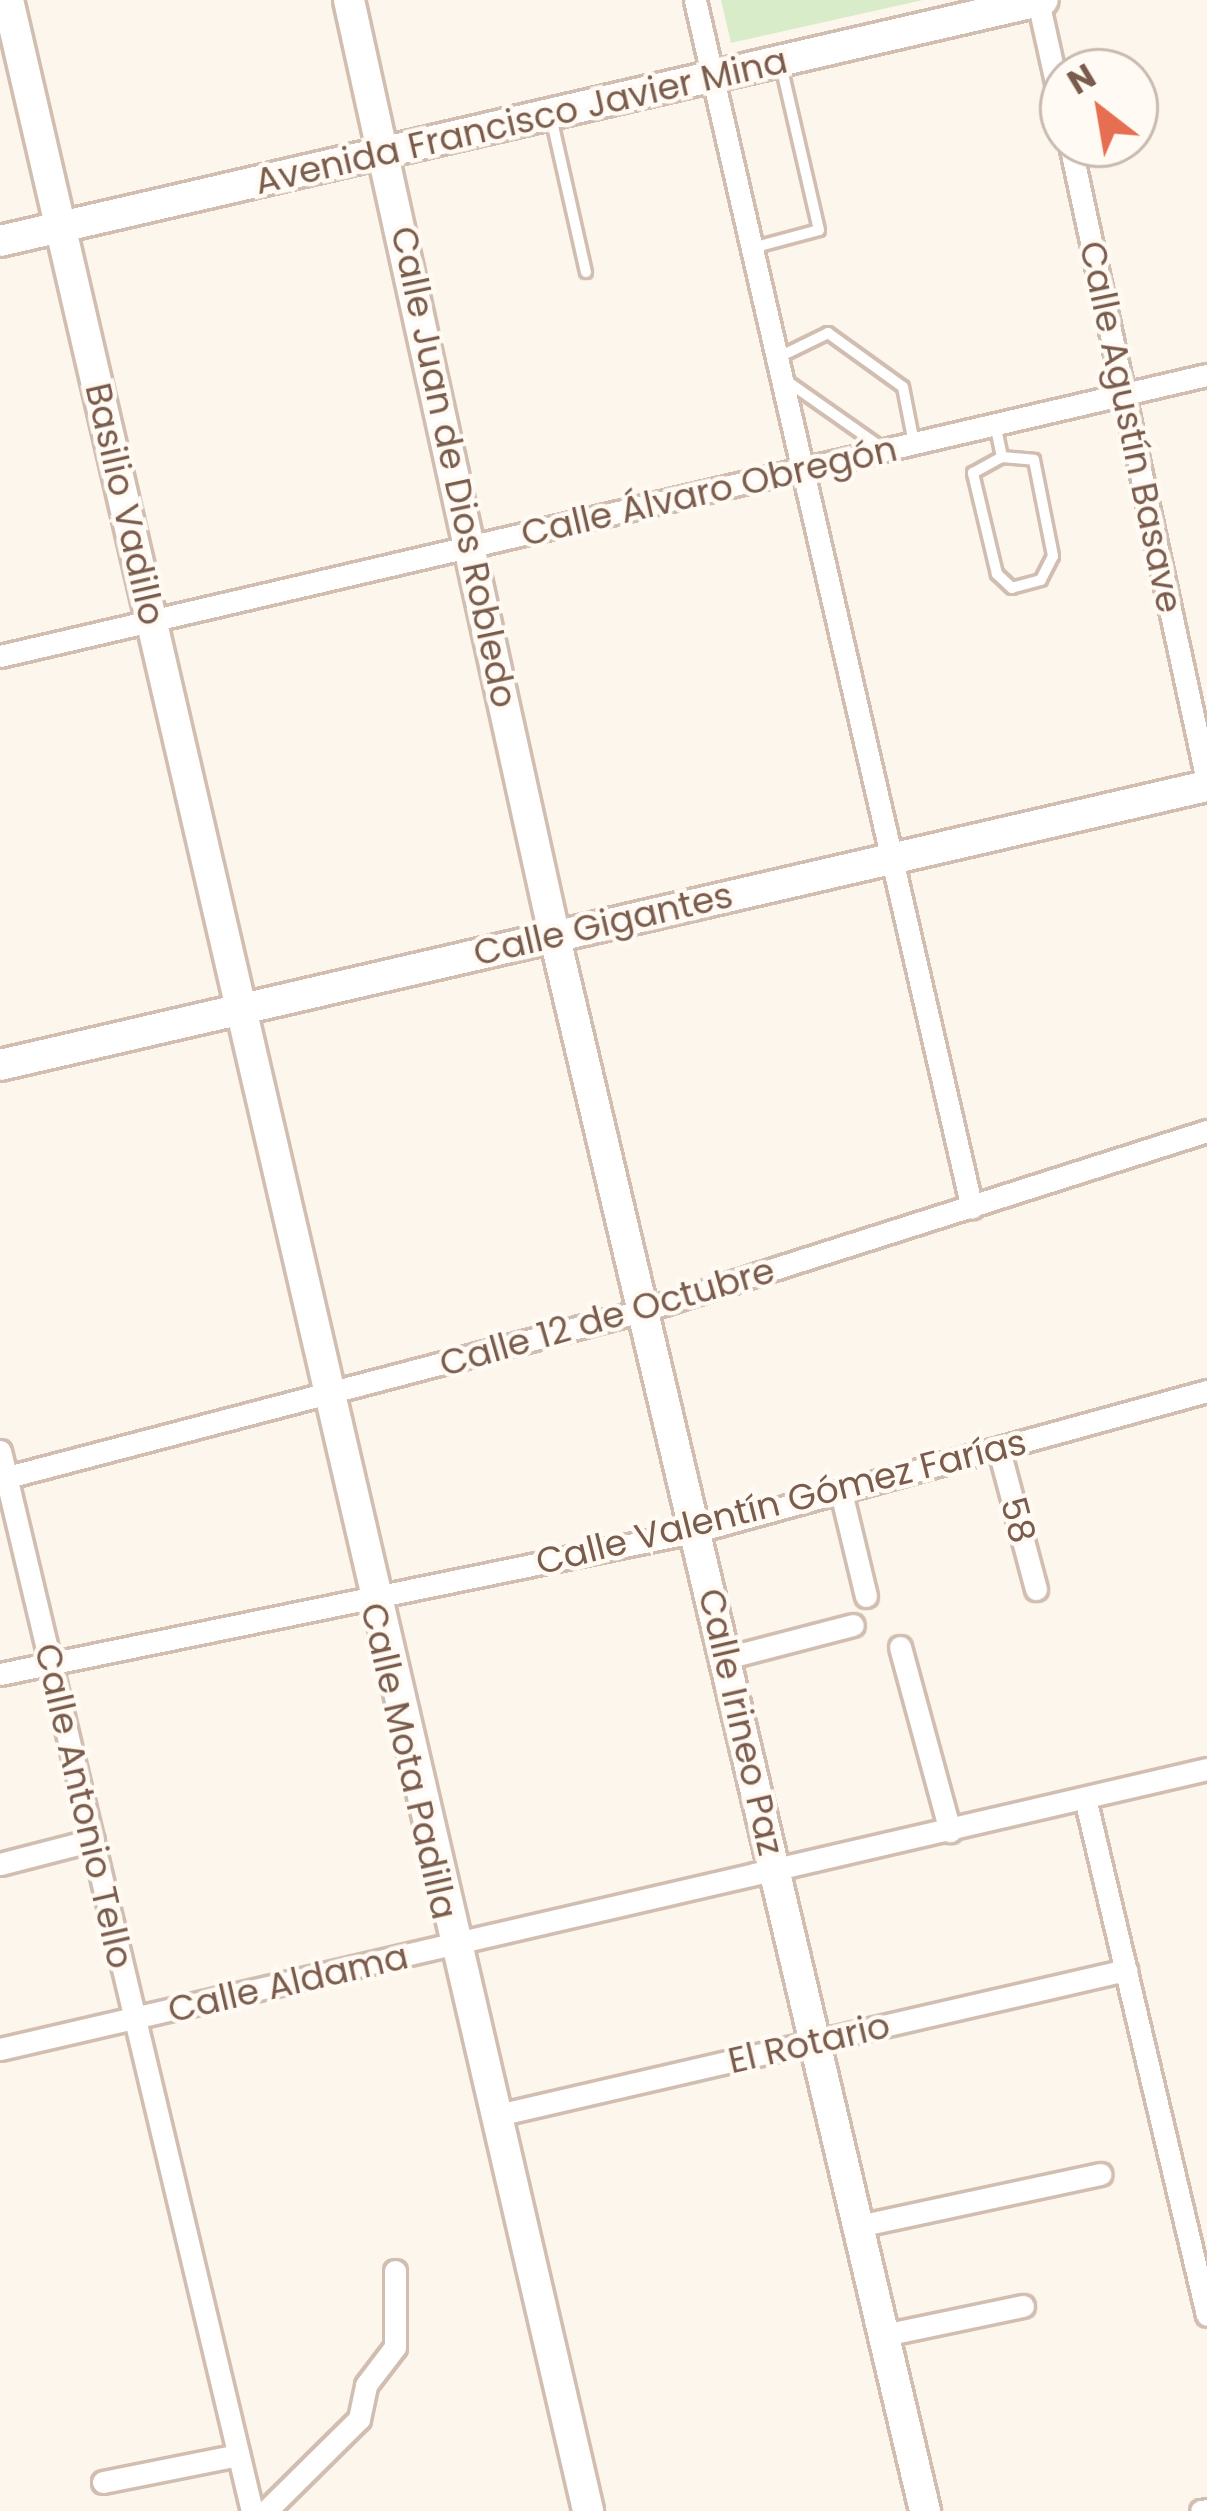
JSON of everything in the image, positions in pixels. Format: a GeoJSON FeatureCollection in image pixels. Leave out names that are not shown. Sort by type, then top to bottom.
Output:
{"type":"FeatureCollection","features":[{"type":"Feature","properties":{"kind":"street","name":"Basilio Vadillo"},"geometry":{"type":"LineString","coordinates":[[8,0],[153,621],[237,1010]]}},
{"type":"Feature","properties":{"kind":"street","name":"Calle Juan de Dios Robledo"},"geometry":{"type":"LineString","coordinates":[[350,0],[473,546],[554,934]]}},
{"type":"Feature","properties":{"kind":"street"},"geometry":{"type":"LineString","coordinates":[[695,0],[972,1208]]}},
{"type":"Feature","properties":{"kind":"street","name":"Avenida Francisco Javier Mina"},"geometry":{"type":"LineString","coordinates":[[0,242],[1040,1]]}},
{"type":"Feature","properties":{"kind":"street"},"geometry":{"type":"LineString","coordinates":[[1040,1],[1050,48]]}},
{"type":"Feature","properties":{"kind":"street","name":"Calle Agustín Basave"},"geometry":{"type":"LineString","coordinates":[[1075,168],[1207,784]]}},
{"type":"Feature","properties":{"kind":"street","name":"Calle Álvaro Obregón"},"geometry":{"type":"LineString","coordinates":[[0,656],[1207,375]]}},
{"type":"Feature","properties":{"kind":"street","name":"Calle Gigantes"},"geometry":{"type":"LineString","coordinates":[[0,1066],[1207,784]]}},
{"type":"Feature","properties":{"kind":"street","name":"Calle Irineo Paz"},"geometry":{"type":"LineString","coordinates":[[554,934],[925,2511]]}},
{"type":"Feature","properties":{"kind":"street","name":"Calle Mota Padilla"},"geometry":{"type":"LineString","coordinates":[[237,1010],[588,2511]]}},
{"type":"Feature","properties":{"kind":"street","name":"Calle 12 de Octubre"},"geometry":{"type":"LineString","coordinates":[[3,1479],[645,1310],[1207,1131]]}},
{"type":"Feature","properties":{"kind":"street","name":"Calle Valentín Gómez Farías"},"geometry":{"type":"LineString","coordinates":[[0,1674],[697,1531],[1207,1391]]}},
{"type":"Feature","properties":{"kind":"street","name":"58"},"geometry":{"type":"LineString","coordinates":[[999,1450],[1036,1589]]}},
{"type":"Feature","properties":{"kind":"street","name":"Calle Antonio Tello"},"geometry":{"type":"LineString","coordinates":[[0,1451],[252,2511]]}},
{"type":"Feature","properties":{"kind":"street"},"geometry":{"type":"LineString","coordinates":[[841,1492],[866,1596]]}},
{"type":"Feature","properties":{"kind":"street"},"geometry":{"type":"LineString","coordinates":[[726,1658],[854,1625]]}},
{"type":"Feature","properties":{"kind":"street"},"geometry":{"type":"LineString","coordinates":[[900,1647],[950,1831]]}},
{"type":"Feature","properties":{"kind":"street","name":"Calle Aldama"},"geometry":{"type":"LineString","coordinates":[[0,2049],[776,1874],[1207,1769]]}},
{"type":"Feature","properties":{"kind":"street"},"geometry":{"type":"LineString","coordinates":[[1085,1798],[1207,2315]]}},
{"type":"Feature","properties":{"kind":"street"},"geometry":{"type":"LineString","coordinates":[[0,1864],[92,1840]]}},
{"type":"Feature","properties":{"kind":"street","name":"El Rotario"},"geometry":{"type":"LineString","coordinates":[[493,2116],[1126,1970]]}},
{"type":"Feature","properties":{"kind":"street"},"geometry":{"type":"LineString","coordinates":[[858,2226],[1100,2174]]}},
{"type":"Feature","properties":{"kind":"street"},"geometry":{"type":"LineString","coordinates":[[266,2511],[359,2419],[366,2385],[398,2334],[395,2271]]}},
{"type":"Feature","properties":{"kind":"street"},"geometry":{"type":"LineString","coordinates":[[884,2335],[1023,2306]]}},
{"type":"Feature","properties":{"kind":"street"},"geometry":{"type":"LineString","coordinates":[[103,2482],[238,2455]]}},
{"type":"Feature","properties":{"kind":"lane"},"geometry":{"type":"LineString","coordinates":[[752,248],[819,230],[780,61]]}},
{"type":"Feature","properties":{"kind":"lane"},"geometry":{"type":"LineString","coordinates":[[550,114],[586,272]]}},
{"type":"Feature","properties":{"kind":"lane"},"geometry":{"type":"LineString","coordinates":[[884,450],[779,368],[828,333],[903,387],[914,443]]}},
{"type":"Feature","properties":{"kind":"lane"},"geometry":{"type":"LineString","coordinates":[[995,424],[1002,457]]}},
{"type":"Feature","properties":{"kind":"lane"},"geometry":{"type":"LineString","coordinates":[[1002,457],[1034,460],[1053,556],[1041,580],[1012,588],[997,574],[973,473],[1002,457]]}},
{"type":"Feature","properties":{"kind":"green space"},"geometry":{"type":"Polygon","coordinates":[[[721,0],[923,0],[731,43],[721,0]]]}}]}
